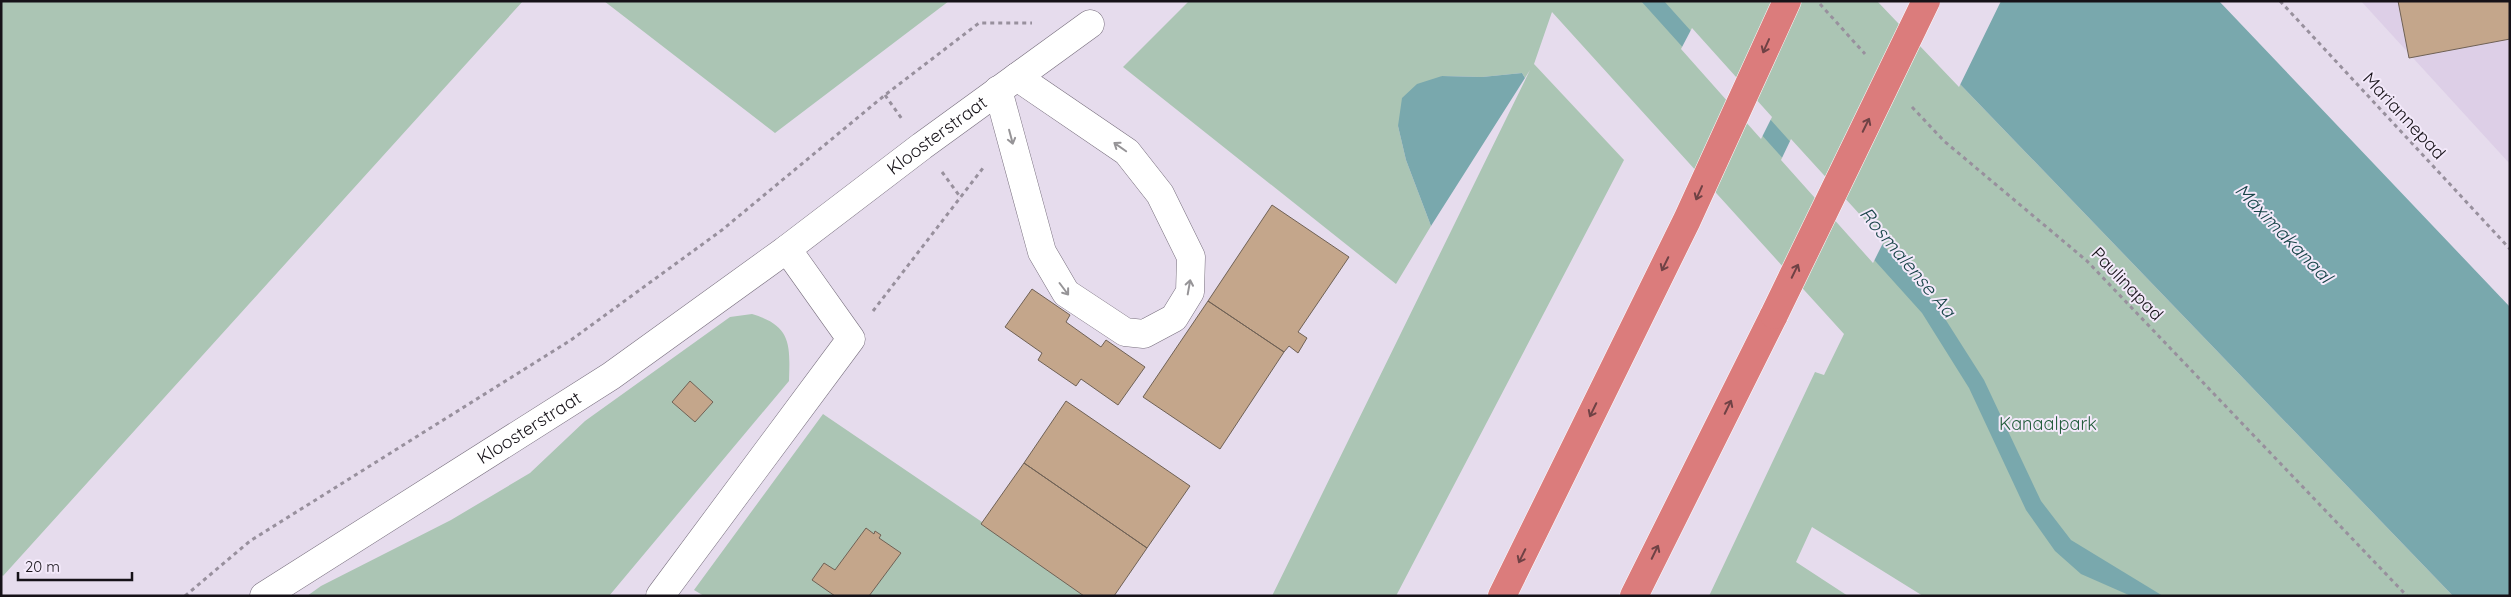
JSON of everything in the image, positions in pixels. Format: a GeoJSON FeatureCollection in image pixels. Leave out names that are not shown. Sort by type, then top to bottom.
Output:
{"type":"FeatureCollection","features":[{"type":"Feature","properties":{"kind":"highway"},"geometry":{"type":"LineString","coordinates":[[1502,596],[1687,220],[1786,1]]}},
{"type":"Feature","properties":{"kind":"highway"},"geometry":{"type":"LineString","coordinates":[[1634,596],[1774,315],[1926,1]]}},
{"type":"Feature","properties":{"kind":"street","name":"Kloosterstraat"},"geometry":{"type":"LineString","coordinates":[[264,596],[611,376],[787,249],[1008,83],[1090,24]]}},
{"type":"Feature","properties":{"kind":"street"},"geometry":{"type":"LineString","coordinates":[[1008,83],[1127,152],[1160,194],[1191,257],[1190,292],[1174,318],[1144,334],[1125,332],[1066,293],[1042,252],[1008,83]]}},
{"type":"Feature","properties":{"kind":"street"},"geometry":{"type":"LineString","coordinates":[[660,596],[851,339],[787,249]]}},
{"type":"Feature","properties":{"kind":"path"},"geometry":{"type":"LineString","coordinates":[[1817,1],[1870,60]]}},
{"type":"Feature","properties":{"kind":"path","name":"Mariannepad"},"geometry":{"type":"LineString","coordinates":[[2280,1],[2510,249]]}},
{"type":"Feature","properties":{"kind":"path"},"geometry":{"type":"LineString","coordinates":[[185,596],[250,541],[571,340],[722,230],[885,95],[979,23],[1034,24]]}},
{"type":"Feature","properties":{"kind":"path","name":"Paulinapad"},"geometry":{"type":"LineString","coordinates":[[1910,104],[1944,141],[2087,261],[2407,596]]}},
{"type":"Feature","properties":{"kind":"path"},"geometry":{"type":"LineString","coordinates":[[851,339],[961,198]]}},
{"type":"Feature","properties":{"kind":"shaded area"},"geometry":{"type":"Polygon","coordinates":[[[2361,1],[2510,1],[2510,164],[2361,1]]]}},
{"type":"Feature","properties":{"kind":"green space"},"geometry":{"type":"Polygon","coordinates":[[[1,1],[523,1],[3,576],[1,574],[1,1]]]}},
{"type":"Feature","properties":{"kind":"green space"},"geometry":{"type":"Polygon","coordinates":[[[604,1],[949,1],[775,133],[604,1]]]}},
{"type":"Feature","properties":{"kind":"green space","name":"Kanaalpark"},"geometry":{"type":"Polygon","coordinates":[[[1189,1],[1880,1],[2453,596],[1923,596],[1812,527],[1796,562],[1848,596],[1709,596],[1815,372],[1824,375],[1844,334],[1552,12],[1534,64],[1624,160],[1396,596],[1272,596],[1530,70],[1525,78],[1522,73],[1482,77],[1442,76],[1398,126],[1406,160],[1431,226],[1396,284],[1123,67],[1189,1]]]}},
{"type":"Feature","properties":{"kind":"green space"},"geometry":{"type":"Polygon","coordinates":[[[752,314],[775,324],[786,338],[789,357],[789,381],[609,596],[307,596],[321,586],[451,520],[530,473],[585,421],[730,317],[752,314]]]}},
{"type":"Feature","properties":{"kind":"green space"},"geometry":{"type":"Polygon","coordinates":[[[823,414],[1091,596],[704,596],[694,590],[823,414]]]}},
{"type":"Feature","properties":{"kind":"water"},"geometry":{"type":"Polygon","coordinates":[[[1641,1],[1664,1],[1935,303],[1984,380],[2041,501],[2071,540],[2163,596],[2131,596],[2081,574],[2055,551],[2026,510],[1969,388],[1922,313],[1641,1]]]}},
{"type":"Feature","properties":{"kind":"water","name":"Máximakanaal"},"geometry":{"type":"Polygon","coordinates":[[[1880,1],[2219,1],[2510,307],[2510,596],[2453,596],[1880,1]]]}},
{"type":"Feature","properties":{"kind":"water"},"geometry":{"type":"Polygon","coordinates":[[[1522,73],[1525,78],[1431,226],[1406,160],[1398,126],[1402,98],[1417,84],[1442,76],[1482,77],[1522,73]]]}},
{"type":"Feature","properties":{"kind":"pier"},"geometry":{"type":"Polygon","coordinates":[[[1877,1],[2001,1],[1959,87],[1877,1]]]}},
{"type":"Feature","properties":{"kind":"pier"},"geometry":{"type":"Polygon","coordinates":[[[1692,28],[1772,117],[1761,139],[1681,49],[1692,28]]]}},
{"type":"Feature","properties":{"kind":"pier"},"geometry":{"type":"Polygon","coordinates":[[[1791,139],[1884,241],[1873,263],[1781,160],[1791,139]]]}},
{"type":"Feature","properties":{"kind":"building"},"geometry":{"type":"Polygon","coordinates":[[[2398,1],[2510,1],[2510,39],[2409,58],[2398,1]]]}},
{"type":"Feature","properties":{"kind":"building"},"geometry":{"type":"Polygon","coordinates":[[[1272,205],[1349,257],[1298,332],[1307,338],[1298,353],[1289,346],[1284,352],[1208,301],[1272,205]]]}},
{"type":"Feature","properties":{"kind":"building"},"geometry":{"type":"Polygon","coordinates":[[[1032,289],[1070,315],[1066,322],[1101,347],[1106,340],[1145,367],[1118,405],[1081,379],[1076,386],[1038,360],[1042,353],[1005,327],[1032,289]]]}},
{"type":"Feature","properties":{"kind":"building"},"geometry":{"type":"Polygon","coordinates":[[[1208,301],[1284,352],[1220,449],[1143,397],[1208,301]]]}},
{"type":"Feature","properties":{"kind":"building"},"geometry":{"type":"Polygon","coordinates":[[[690,381],[713,402],[695,422],[672,402],[690,381]]]}},
{"type":"Feature","properties":{"kind":"building"},"geometry":{"type":"Polygon","coordinates":[[[1066,401],[1190,486],[1147,548],[1024,463],[1066,401]]]}},
{"type":"Feature","properties":{"kind":"building"},"geometry":{"type":"Polygon","coordinates":[[[1024,463],[1147,548],[1114,596],[1084,596],[981,524],[1024,463]]]}},
{"type":"Feature","properties":{"kind":"building"},"geometry":{"type":"Polygon","coordinates":[[[866,528],[874,534],[875,531],[881,535],[879,538],[901,553],[869,596],[835,596],[812,580],[824,563],[835,570],[866,528]]]}},
{"type":"Feature","properties":{"kind":"water label","name":"Rosmalense Aa"},"geometry":{"type":"Point","coordinates":[1908,262]}}]}
